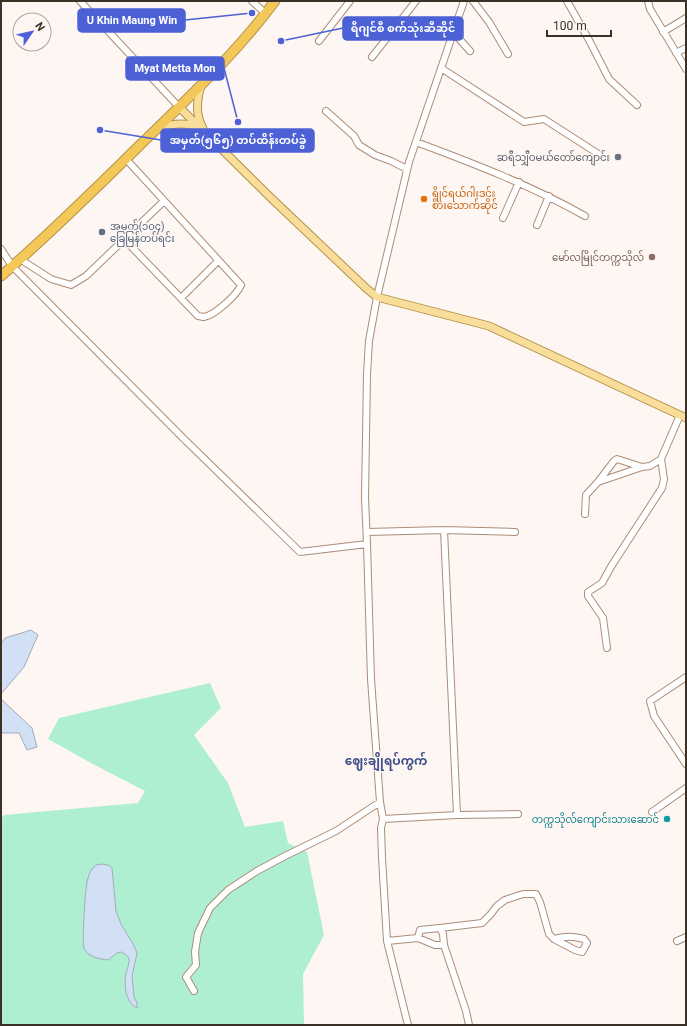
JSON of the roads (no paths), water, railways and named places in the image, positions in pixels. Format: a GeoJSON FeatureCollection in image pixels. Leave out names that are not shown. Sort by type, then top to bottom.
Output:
{"type":"FeatureCollection","features":[{"type":"Feature","properties":{"kind":"highway"},"geometry":{"type":"LineString","coordinates":[[1,276],[59,223],[201,86],[246,39],[275,1]]}},
{"type":"Feature","properties":{"kind":"main road"},"geometry":{"type":"LineString","coordinates":[[201,86],[198,102],[198,118],[206,133]]}},
{"type":"Feature","properties":{"kind":"main road"},"geometry":{"type":"LineString","coordinates":[[180,107],[276,203],[367,289],[377,296],[489,326],[683,417]]}},
{"type":"Feature","properties":{"kind":"main road"},"geometry":{"type":"LineString","coordinates":[[158,128],[171,124],[191,125],[206,133]]}},
{"type":"Feature","properties":{"kind":"street"},"geometry":{"type":"LineString","coordinates":[[80,1],[180,107]]}},
{"type":"Feature","properties":{"kind":"street"},"geometry":{"type":"LineString","coordinates":[[252,1],[266,14]]}},
{"type":"Feature","properties":{"kind":"street"},"geometry":{"type":"LineString","coordinates":[[319,41],[350,1]]}},
{"type":"Feature","properties":{"kind":"street"},"geometry":{"type":"LineString","coordinates":[[372,57],[416,1]]}},
{"type":"Feature","properties":{"kind":"street"},"geometry":{"type":"LineString","coordinates":[[408,1025],[387,941],[381,828],[383,819],[380,802],[371,679],[365,498],[366,374],[369,341],[377,296],[408,169],[464,1]]}},
{"type":"Feature","properties":{"kind":"street"},"geometry":{"type":"LineString","coordinates":[[473,1],[489,22],[508,54]]}},
{"type":"Feature","properties":{"kind":"street"},"geometry":{"type":"LineString","coordinates":[[567,1],[590,40],[609,79],[638,105]]}},
{"type":"Feature","properties":{"kind":"street"},"geometry":{"type":"LineString","coordinates":[[648,1],[650,9],[686,69]]}},
{"type":"Feature","properties":{"kind":"street"},"geometry":{"type":"LineString","coordinates":[[663,32],[686,18]]}},
{"type":"Feature","properties":{"kind":"street"},"geometry":{"type":"LineString","coordinates":[[453,32],[470,50]]}},
{"type":"Feature","properties":{"kind":"street"},"geometry":{"type":"LineString","coordinates":[[676,53],[686,48]]}},
{"type":"Feature","properties":{"kind":"street"},"geometry":{"type":"LineString","coordinates":[[441,68],[524,122],[544,119],[600,155]]}},
{"type":"Feature","properties":{"kind":"street"},"geometry":{"type":"LineString","coordinates":[[326,111],[354,136],[359,145],[375,155],[408,169]]}},
{"type":"Feature","properties":{"kind":"street"},"geometry":{"type":"LineString","coordinates":[[416,142],[518,182],[549,196],[585,216]]}},
{"type":"Feature","properties":{"kind":"street"},"geometry":{"type":"LineString","coordinates":[[124,239],[198,316],[205,317],[221,307],[238,291],[241,285],[126,159]]}},
{"type":"Feature","properties":{"kind":"street"},"geometry":{"type":"LineString","coordinates":[[503,218],[518,182]]}},
{"type":"Feature","properties":{"kind":"street"},"geometry":{"type":"LineString","coordinates":[[537,225],[549,196]]}},
{"type":"Feature","properties":{"kind":"street"},"geometry":{"type":"LineString","coordinates":[[20,259],[51,279],[71,285],[86,276],[164,201]]}},
{"type":"Feature","properties":{"kind":"street"},"geometry":{"type":"LineString","coordinates":[[1,249],[12,266],[300,552],[367,544]]}},
{"type":"Feature","properties":{"kind":"street"},"geometry":{"type":"LineString","coordinates":[[181,298],[218,261]]}},
{"type":"Feature","properties":{"kind":"street"},"geometry":{"type":"LineString","coordinates":[[598,482],[642,467],[650,466],[661,459],[683,417]]}},
{"type":"Feature","properties":{"kind":"street"},"geometry":{"type":"LineString","coordinates":[[585,514],[586,495],[614,461],[617,459],[642,467]]}},
{"type":"Feature","properties":{"kind":"street"},"geometry":{"type":"LineString","coordinates":[[607,648],[603,618],[588,596],[588,592],[602,583],[612,564],[662,488],[664,479],[661,459]]}},
{"type":"Feature","properties":{"kind":"street"},"geometry":{"type":"LineString","coordinates":[[367,532],[444,530],[515,532]]}},
{"type":"Feature","properties":{"kind":"street"},"geometry":{"type":"LineString","coordinates":[[444,530],[458,815]]}},
{"type":"Feature","properties":{"kind":"street"},"geometry":{"type":"LineString","coordinates":[[686,677],[650,701],[654,716],[686,762]]}},
{"type":"Feature","properties":{"kind":"street"},"geometry":{"type":"LineString","coordinates":[[652,812],[686,788]]}},
{"type":"Feature","properties":{"kind":"street"},"geometry":{"type":"LineString","coordinates":[[194,991],[186,977],[196,965],[195,952],[198,933],[210,908],[228,890],[285,856],[336,831],[380,802]]}},
{"type":"Feature","properties":{"kind":"street"},"geometry":{"type":"LineString","coordinates":[[383,819],[458,815],[518,814]]}},
{"type":"Feature","properties":{"kind":"street"},"geometry":{"type":"LineString","coordinates":[[418,938],[420,930],[482,923],[497,906],[505,900],[523,894],[536,894],[540,902],[549,934],[554,939],[582,952],[586,943],[584,939],[573,936],[554,939]]}},
{"type":"Feature","properties":{"kind":"street"},"geometry":{"type":"LineString","coordinates":[[440,928],[469,1025]]}},
{"type":"Feature","properties":{"kind":"street"},"geometry":{"type":"LineString","coordinates":[[677,941],[686,937]]}},
{"type":"Feature","properties":{"kind":"street"},"geometry":{"type":"LineString","coordinates":[[387,941],[418,938],[435,945],[444,945]]}},
{"type":"Feature","properties":{"kind":"water"},"geometry":{"type":"Polygon","coordinates":[[[31,630],[38,635],[24,667],[1,694],[1,644],[5,638],[31,630]]]}},
{"type":"Feature","properties":{"kind":"water"},"geometry":{"type":"Polygon","coordinates":[[[1,699],[32,728],[37,747],[27,750],[19,733],[2,733],[1,699]]]}},
{"type":"Feature","properties":{"kind":"water"},"geometry":{"type":"Polygon","coordinates":[[[96,865],[108,865],[112,868],[116,911],[121,924],[137,953],[132,976],[134,997],[137,1003],[137,1008],[130,1002],[125,988],[125,978],[129,958],[121,952],[117,953],[108,960],[101,959],[88,954],[84,948],[83,943],[87,883],[89,874],[96,865]]]}},
{"type":"Feature","properties":{"kind":"place","name":"U Khin Maung Win"},"geometry":{"type":"Point","coordinates":[252,13]}},
{"type":"Feature","properties":{"kind":"place","name":"ရီဂျင်စီ စက်သုံးဆီဆိုင်"},"geometry":{"type":"Point","coordinates":[281,41]}},
{"type":"Feature","properties":{"kind":"place","name":"Myat Metta Mon"},"geometry":{"type":"Point","coordinates":[238,122]}},
{"type":"Feature","properties":{"kind":"place","name":"အမှတ်(၅၆၅) တပ်ထိန်းတပ်ခွဲ"},"geometry":{"type":"Point","coordinates":[100,130]}},
{"type":"Feature","properties":{"kind":"place","name":"ဆရီသျှီဝမယ်တော်ကျောင်း"},"geometry":{"type":"Point","coordinates":[618,157]}},
{"type":"Feature","properties":{"kind":"place","name":"ရွိုင်ရယ်ဂါးဒင်း စားသောက်ဆိုင်"},"geometry":{"type":"Point","coordinates":[424,199]}},
{"type":"Feature","properties":{"kind":"place","name":"အမှတ်(၁၀၄) ခြေမြန်တပ်ရင်း"},"geometry":{"type":"Point","coordinates":[102,232]}},
{"type":"Feature","properties":{"kind":"place","name":"မော်လမြိုင်တက္ကသိုလ်"},"geometry":{"type":"Point","coordinates":[652,257]}},
{"type":"Feature","properties":{"kind":"place","name":"တက္ကသိုလ်ကျောင်းသားဆောင်"},"geometry":{"type":"Point","coordinates":[667,819]}},
{"type":"Feature","properties":{"kind":"district","name":"ဈေးချိုရပ်ကွက်"},"geometry":{"type":"Point","coordinates":[386,761]}}]}
